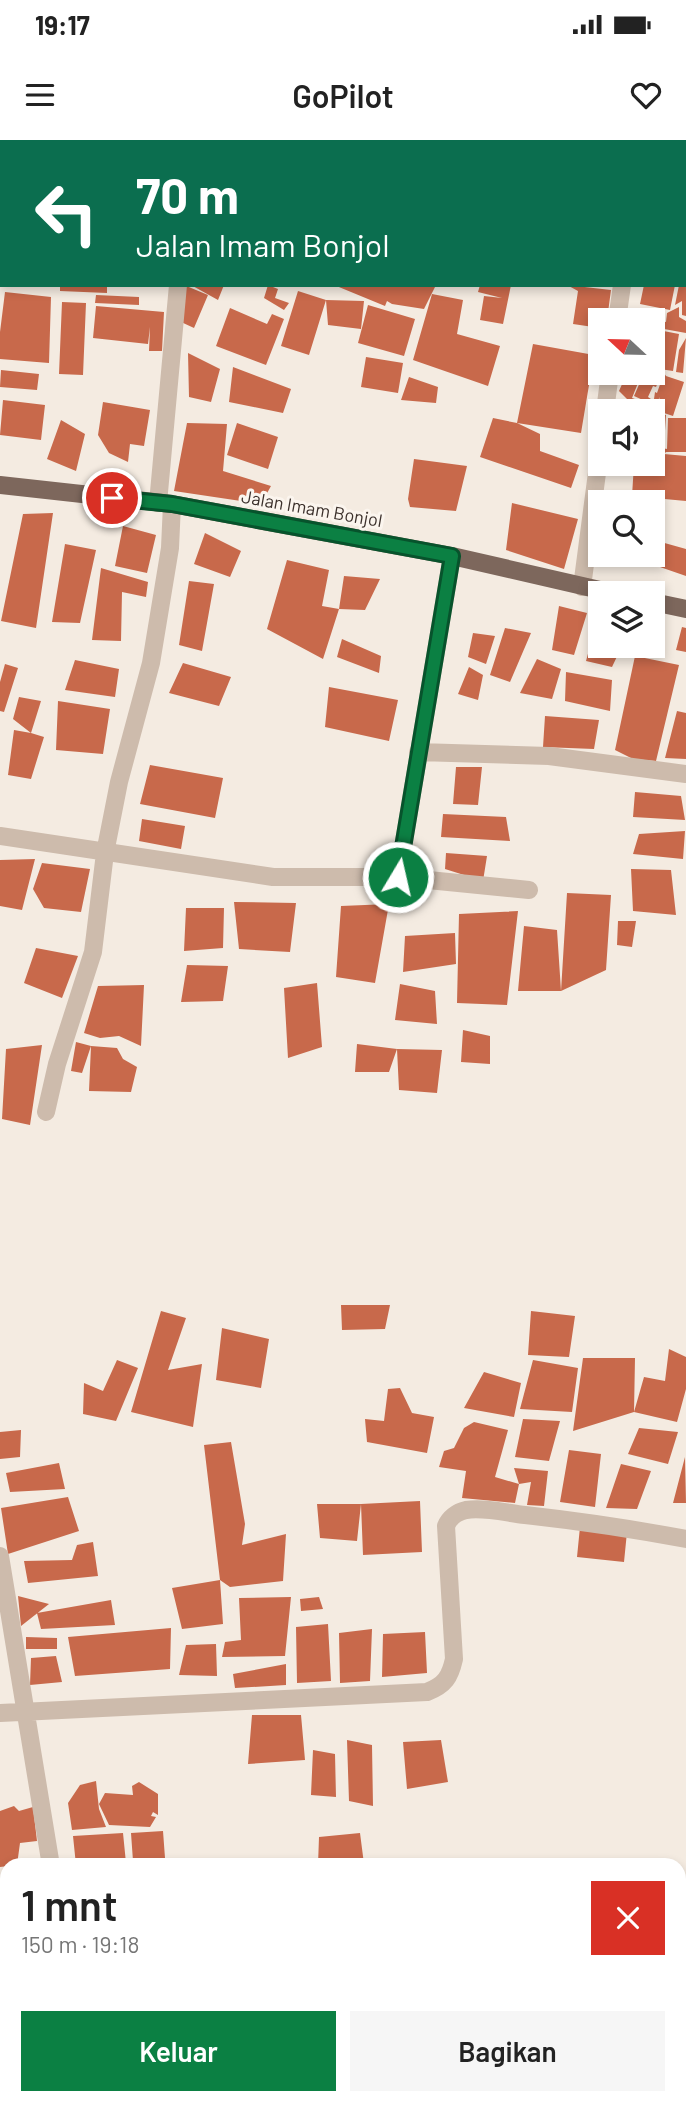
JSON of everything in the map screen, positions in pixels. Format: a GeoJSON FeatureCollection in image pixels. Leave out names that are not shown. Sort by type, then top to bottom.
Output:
{"type":"FeatureCollection","features":[{"type":"Feature","properties":{"kind":"main road","name":"Jalan Imam Bonjol"},"geometry":{"type":"LineString","coordinates":[[0,485],[165,504],[452,556],[588,588]]}},
{"type":"Feature","properties":{"kind":"main road"},"geometry":{"type":"LineString","coordinates":[[665,605],[686,609]]}},
{"type":"Feature","properties":{"kind":"street"},"geometry":{"type":"LineString","coordinates":[[46,1112],[57,1064],[93,952],[105,853],[119,782],[151,663],[170,548],[165,504],[178,287]]}},
{"type":"Feature","properties":{"kind":"street"},"geometry":{"type":"LineString","coordinates":[[619,308],[622,287]]}},
{"type":"Feature","properties":{"kind":"street"},"geometry":{"type":"LineString","coordinates":[[582,587],[597,476]]}},
{"type":"Feature","properties":{"kind":"street"},"geometry":{"type":"LineString","coordinates":[[398,877],[452,556]]}},
{"type":"Feature","properties":{"kind":"street"},"geometry":{"type":"LineString","coordinates":[[418,752],[549,756],[686,774]]}},
{"type":"Feature","properties":{"kind":"street"},"geometry":{"type":"LineString","coordinates":[[0,836],[273,877],[398,877],[529,890]]}},
{"type":"Feature","properties":{"kind":"street"},"geometry":{"type":"LineString","coordinates":[[0,1713],[427,1692],[444,1684],[454,1659],[446,1526],[449,1519],[466,1510],[634,1529],[686,1539]]}},
{"type":"Feature","properties":{"kind":"street"},"geometry":{"type":"LineString","coordinates":[[0,1556],[50,1858]]}},
{"type":"Feature","properties":{"kind":"building"},"geometry":{"type":"Polygon","coordinates":[[[60,287],[107,287],[107,293],[60,291],[60,287]]]}},
{"type":"Feature","properties":{"kind":"building"},"geometry":{"type":"Polygon","coordinates":[[[184,287],[208,295],[194,328],[181,322],[184,287]]]}},
{"type":"Feature","properties":{"kind":"building"},"geometry":{"type":"Polygon","coordinates":[[[195,287],[223,287],[218,300],[195,287]]]}},
{"type":"Feature","properties":{"kind":"building"},"geometry":{"type":"Polygon","coordinates":[[[267,287],[273,287],[278,289],[275,298],[289,303],[284,310],[264,298],[267,287]]]}},
{"type":"Feature","properties":{"kind":"building"},"geometry":{"type":"Polygon","coordinates":[[[339,287],[435,287],[424,309],[387,301],[385,306],[339,287]]]}},
{"type":"Feature","properties":{"kind":"building"},"geometry":{"type":"Polygon","coordinates":[[[479,287],[511,287],[503,324],[480,320],[484,296],[502,298],[478,292],[479,287]]]}},
{"type":"Feature","properties":{"kind":"building"},"geometry":{"type":"Polygon","coordinates":[[[571,287],[611,290],[609,308],[588,308],[588,326],[573,324],[578,291],[571,287]]]}},
{"type":"Feature","properties":{"kind":"building"},"geometry":{"type":"Polygon","coordinates":[[[644,287],[675,287],[670,310],[640,304],[644,287]]]}},
{"type":"Feature","properties":{"kind":"building"},"geometry":{"type":"Polygon","coordinates":[[[679,287],[686,287],[686,316],[682,315],[682,301],[675,305],[679,287]]]}},
{"type":"Feature","properties":{"kind":"building"},"geometry":{"type":"Polygon","coordinates":[[[298,291],[326,300],[309,355],[281,346],[298,291]]]}},
{"type":"Feature","properties":{"kind":"building"},"geometry":{"type":"Polygon","coordinates":[[[5,292],[51,297],[49,363],[0,359],[5,292]]]}},
{"type":"Feature","properties":{"kind":"building"},"geometry":{"type":"Polygon","coordinates":[[[432,294],[463,300],[457,334],[500,346],[488,386],[413,360],[432,294]]]}},
{"type":"Feature","properties":{"kind":"building"},"geometry":{"type":"Polygon","coordinates":[[[96,295],[139,297],[139,305],[95,303],[96,295]]]}},
{"type":"Feature","properties":{"kind":"building"},"geometry":{"type":"Polygon","coordinates":[[[326,300],[364,301],[361,329],[328,325],[326,300]]]}},
{"type":"Feature","properties":{"kind":"building"},"geometry":{"type":"Polygon","coordinates":[[[62,302],[86,303],[83,375],[59,374],[62,302]]]}},
{"type":"Feature","properties":{"kind":"building"},"geometry":{"type":"Polygon","coordinates":[[[368,305],[415,319],[404,356],[358,343],[368,305]]]}},
{"type":"Feature","properties":{"kind":"building"},"geometry":{"type":"Polygon","coordinates":[[[96,306],[164,312],[162,351],[149,351],[150,327],[148,344],[93,338],[96,306]]]}},
{"type":"Feature","properties":{"kind":"building"},"geometry":{"type":"Polygon","coordinates":[[[679,307],[679,317],[686,321],[686,333],[665,329],[667,313],[679,307]]]}},
{"type":"Feature","properties":{"kind":"building"},"geometry":{"type":"Polygon","coordinates":[[[230,308],[267,324],[272,314],[284,319],[266,365],[216,346],[230,308]]]}},
{"type":"Feature","properties":{"kind":"building"},"geometry":{"type":"Polygon","coordinates":[[[665,331],[679,334],[673,371],[665,370],[665,331]]]}},
{"type":"Feature","properties":{"kind":"building"},"geometry":{"type":"Polygon","coordinates":[[[686,338],[683,373],[676,372],[679,350],[686,338]]]}},
{"type":"Feature","properties":{"kind":"building"},"geometry":{"type":"Polygon","coordinates":[[[533,344],[588,354],[589,385],[581,433],[517,423],[533,344]]]}},
{"type":"Feature","properties":{"kind":"building"},"geometry":{"type":"Polygon","coordinates":[[[188,353],[220,369],[211,402],[189,397],[188,353]]]}},
{"type":"Feature","properties":{"kind":"building"},"geometry":{"type":"Polygon","coordinates":[[[366,357],[403,363],[398,393],[361,387],[366,357]]]}},
{"type":"Feature","properties":{"kind":"building"},"geometry":{"type":"Polygon","coordinates":[[[233,367],[291,389],[283,413],[229,402],[233,367]]]}},
{"type":"Feature","properties":{"kind":"building"},"geometry":{"type":"Polygon","coordinates":[[[1,370],[39,374],[37,390],[0,387],[1,370]]]}},
{"type":"Feature","properties":{"kind":"building"},"geometry":{"type":"Polygon","coordinates":[[[665,374],[684,382],[673,416],[665,413],[665,399],[654,399],[655,392],[657,393],[660,385],[665,385],[665,374]]]}},
{"type":"Feature","properties":{"kind":"building"},"geometry":{"type":"Polygon","coordinates":[[[409,377],[438,387],[436,403],[401,400],[409,377]]]}},
{"type":"Feature","properties":{"kind":"building"},"geometry":{"type":"Polygon","coordinates":[[[622,385],[637,385],[632,398],[635,399],[627,399],[619,391],[622,385]]]}},
{"type":"Feature","properties":{"kind":"building"},"geometry":{"type":"Polygon","coordinates":[[[639,385],[657,385],[653,386],[648,397],[651,399],[634,396],[639,385]]]}},
{"type":"Feature","properties":{"kind":"building"},"geometry":{"type":"Polygon","coordinates":[[[3,400],[45,405],[41,440],[0,435],[3,400]]]}},
{"type":"Feature","properties":{"kind":"building"},"geometry":{"type":"Polygon","coordinates":[[[103,402],[150,410],[144,446],[130,444],[128,462],[109,453],[98,435],[103,402]]]}},
{"type":"Feature","properties":{"kind":"building"},"geometry":{"type":"Polygon","coordinates":[[[493,418],[517,423],[540,434],[540,451],[579,465],[571,488],[480,457],[493,418]]]}},
{"type":"Feature","properties":{"kind":"building"},"geometry":{"type":"Polygon","coordinates":[[[668,418],[686,418],[686,452],[666,452],[668,418]]]}},
{"type":"Feature","properties":{"kind":"building"},"geometry":{"type":"Polygon","coordinates":[[[61,420],[85,434],[76,471],[47,459],[61,420]]]}},
{"type":"Feature","properties":{"kind":"building"},"geometry":{"type":"Polygon","coordinates":[[[187,423],[227,424],[223,471],[271,486],[261,504],[174,491],[187,423]]]}},
{"type":"Feature","properties":{"kind":"building"},"geometry":{"type":"Polygon","coordinates":[[[237,423],[278,437],[268,469],[227,455],[237,423]]]}},
{"type":"Feature","properties":{"kind":"building"},"geometry":{"type":"Polygon","coordinates":[[[665,454],[686,456],[686,501],[665,499],[665,490],[632,490],[633,476],[665,476],[665,454]]]}},
{"type":"Feature","properties":{"kind":"building"},"geometry":{"type":"Polygon","coordinates":[[[414,459],[467,466],[456,511],[410,507],[408,499],[414,459]]]}},
{"type":"Feature","properties":{"kind":"building"},"geometry":{"type":"Polygon","coordinates":[[[512,503],[578,519],[564,569],[506,550],[512,503]]]}},
{"type":"Feature","properties":{"kind":"building"},"geometry":{"type":"Polygon","coordinates":[[[53,513],[36,628],[1,621],[23,514],[53,513]]]}},
{"type":"Feature","properties":{"kind":"building"},"geometry":{"type":"Polygon","coordinates":[[[123,526],[156,535],[147,573],[115,566],[123,526]]]}},
{"type":"Feature","properties":{"kind":"building"},"geometry":{"type":"Polygon","coordinates":[[[205,533],[241,551],[230,577],[194,564],[205,533]]]}},
{"type":"Feature","properties":{"kind":"building"},"geometry":{"type":"Polygon","coordinates":[[[665,543],[686,549],[686,576],[660,567],[665,567],[665,543]]]}},
{"type":"Feature","properties":{"kind":"building"},"geometry":{"type":"Polygon","coordinates":[[[65,544],[96,550],[80,623],[52,622],[65,544]]]}},
{"type":"Feature","properties":{"kind":"building"},"geometry":{"type":"Polygon","coordinates":[[[287,560],[329,570],[322,606],[339,609],[323,659],[267,629],[287,560]]]}},
{"type":"Feature","properties":{"kind":"building"},"geometry":{"type":"Polygon","coordinates":[[[101,568],[148,582],[146,597],[122,592],[121,641],[92,640],[101,568]]]}},
{"type":"Feature","properties":{"kind":"building"},"geometry":{"type":"Polygon","coordinates":[[[344,576],[380,579],[365,610],[339,609],[344,576]]]}},
{"type":"Feature","properties":{"kind":"building"},"geometry":{"type":"Polygon","coordinates":[[[189,581],[214,584],[202,651],[179,645],[189,581]]]}},
{"type":"Feature","properties":{"kind":"building"},"geometry":{"type":"Polygon","coordinates":[[[559,606],[587,613],[574,655],[552,650],[559,606]]]}},
{"type":"Feature","properties":{"kind":"building"},"geometry":{"type":"Polygon","coordinates":[[[682,627],[686,628],[686,652],[676,650],[682,627]]]}},
{"type":"Feature","properties":{"kind":"building"},"geometry":{"type":"Polygon","coordinates":[[[505,628],[531,633],[510,682],[490,675],[505,628]]]}},
{"type":"Feature","properties":{"kind":"building"},"geometry":{"type":"Polygon","coordinates":[[[473,633],[495,636],[486,664],[468,657],[473,633]]]}},
{"type":"Feature","properties":{"kind":"building"},"geometry":{"type":"Polygon","coordinates":[[[342,639],[381,656],[379,673],[337,657],[342,639]]]}},
{"type":"Feature","properties":{"kind":"building"},"geometry":{"type":"Polygon","coordinates":[[[588,654],[588,658],[616,658],[612,667],[586,661],[588,654]]]}},
{"type":"Feature","properties":{"kind":"building"},"geometry":{"type":"Polygon","coordinates":[[[635,658],[679,665],[656,761],[633,759],[615,750],[635,658]]]}},
{"type":"Feature","properties":{"kind":"building"},"geometry":{"type":"Polygon","coordinates":[[[537,659],[561,669],[552,699],[520,693],[537,659]]]}},
{"type":"Feature","properties":{"kind":"building"},"geometry":{"type":"Polygon","coordinates":[[[75,660],[119,669],[115,697],[65,690],[75,660]]]}},
{"type":"Feature","properties":{"kind":"building"},"geometry":{"type":"Polygon","coordinates":[[[183,663],[231,677],[219,706],[169,693],[183,663]]]}},
{"type":"Feature","properties":{"kind":"building"},"geometry":{"type":"Polygon","coordinates":[[[5,664],[18,668],[4,712],[0,711],[0,682],[5,664]]]}},
{"type":"Feature","properties":{"kind":"building"},"geometry":{"type":"Polygon","coordinates":[[[469,667],[483,675],[478,700],[458,694],[469,667]]]}},
{"type":"Feature","properties":{"kind":"building"},"geometry":{"type":"Polygon","coordinates":[[[566,672],[612,680],[610,711],[565,701],[566,672]]]}},
{"type":"Feature","properties":{"kind":"building"},"geometry":{"type":"Polygon","coordinates":[[[329,687],[398,700],[389,741],[325,727],[329,687]]]}},
{"type":"Feature","properties":{"kind":"building"},"geometry":{"type":"Polygon","coordinates":[[[19,697],[41,701],[31,733],[13,719],[19,697]]]}},
{"type":"Feature","properties":{"kind":"building"},"geometry":{"type":"Polygon","coordinates":[[[58,701],[110,709],[103,754],[56,750],[58,701]]]}},
{"type":"Feature","properties":{"kind":"building"},"geometry":{"type":"Polygon","coordinates":[[[677,711],[686,713],[686,759],[665,758],[677,711]]]}},
{"type":"Feature","properties":{"kind":"building"},"geometry":{"type":"Polygon","coordinates":[[[545,716],[599,720],[594,749],[543,747],[545,716]]]}},
{"type":"Feature","properties":{"kind":"building"},"geometry":{"type":"Polygon","coordinates":[[[14,730],[44,737],[31,779],[8,775],[14,730]]]}},
{"type":"Feature","properties":{"kind":"building"},"geometry":{"type":"Polygon","coordinates":[[[150,765],[223,778],[215,818],[140,804],[150,765]]]}},
{"type":"Feature","properties":{"kind":"building"},"geometry":{"type":"Polygon","coordinates":[[[456,767],[482,767],[478,805],[453,804],[456,767]]]}},
{"type":"Feature","properties":{"kind":"building"},"geometry":{"type":"Polygon","coordinates":[[[635,792],[681,796],[685,820],[633,817],[635,792]]]}},
{"type":"Feature","properties":{"kind":"building"},"geometry":{"type":"Polygon","coordinates":[[[443,814],[506,817],[510,841],[441,837],[443,814]]]}},
{"type":"Feature","properties":{"kind":"building"},"geometry":{"type":"Polygon","coordinates":[[[142,819],[185,826],[181,849],[139,841],[142,819]]]}},
{"type":"Feature","properties":{"kind":"building"},"geometry":{"type":"Polygon","coordinates":[[[685,831],[683,859],[633,854],[639,834],[685,831]]]}},
{"type":"Feature","properties":{"kind":"building"},"geometry":{"type":"Polygon","coordinates":[[[446,853],[487,856],[483,881],[445,869],[446,853]]]}},
{"type":"Feature","properties":{"kind":"building"},"geometry":{"type":"Polygon","coordinates":[[[35,859],[22,910],[0,906],[0,860],[35,859]]]}},
{"type":"Feature","properties":{"kind":"building"},"geometry":{"type":"Polygon","coordinates":[[[42,863],[90,869],[81,912],[44,908],[33,889],[42,863]]]}},
{"type":"Feature","properties":{"kind":"building"},"geometry":{"type":"Polygon","coordinates":[[[631,869],[671,870],[676,915],[633,911],[631,869]]]}},
{"type":"Feature","properties":{"kind":"building"},"geometry":{"type":"Polygon","coordinates":[[[567,893],[611,895],[606,970],[561,991],[567,893]]]}},
{"type":"Feature","properties":{"kind":"building"},"geometry":{"type":"Polygon","coordinates":[[[234,902],[296,903],[290,952],[239,949],[234,902]]]}},
{"type":"Feature","properties":{"kind":"building"},"geometry":{"type":"Polygon","coordinates":[[[389,904],[375,983],[336,977],[341,906],[389,904]]]}},
{"type":"Feature","properties":{"kind":"building"},"geometry":{"type":"Polygon","coordinates":[[[186,908],[224,908],[223,948],[184,951],[186,908]]]}},
{"type":"Feature","properties":{"kind":"building"},"geometry":{"type":"Polygon","coordinates":[[[518,911],[507,1005],[457,1003],[459,914],[518,911]]]}},
{"type":"Feature","properties":{"kind":"building"},"geometry":{"type":"Polygon","coordinates":[[[618,921],[636,921],[632,947],[617,945],[618,921]]]}},
{"type":"Feature","properties":{"kind":"building"},"geometry":{"type":"Polygon","coordinates":[[[524,926],[557,930],[561,991],[518,991],[524,926]]]}},
{"type":"Feature","properties":{"kind":"building"},"geometry":{"type":"Polygon","coordinates":[[[455,933],[456,964],[403,972],[405,936],[455,933]]]}},
{"type":"Feature","properties":{"kind":"building"},"geometry":{"type":"Polygon","coordinates":[[[36,948],[78,956],[62,998],[24,983],[36,948]]]}},
{"type":"Feature","properties":{"kind":"building"},"geometry":{"type":"Polygon","coordinates":[[[187,965],[228,966],[223,1001],[181,1002],[187,965]]]}},
{"type":"Feature","properties":{"kind":"building"},"geometry":{"type":"Polygon","coordinates":[[[317,983],[322,1047],[288,1058],[284,988],[317,983]]]}},
{"type":"Feature","properties":{"kind":"building"},"geometry":{"type":"Polygon","coordinates":[[[400,984],[435,991],[437,1024],[395,1020],[400,984]]]}},
{"type":"Feature","properties":{"kind":"building"},"geometry":{"type":"Polygon","coordinates":[[[144,985],[141,1046],[119,1036],[100,1038],[84,1033],[98,986],[144,985]]]}},
{"type":"Feature","properties":{"kind":"building"},"geometry":{"type":"Polygon","coordinates":[[[463,1030],[490,1036],[490,1064],[461,1062],[463,1030]]]}},
{"type":"Feature","properties":{"kind":"building"},"geometry":{"type":"Polygon","coordinates":[[[76,1042],[91,1046],[82,1073],[71,1071],[76,1042]]]}},
{"type":"Feature","properties":{"kind":"building"},"geometry":{"type":"Polygon","coordinates":[[[357,1044],[397,1049],[389,1072],[355,1072],[357,1044]]]}},
{"type":"Feature","properties":{"kind":"building"},"geometry":{"type":"Polygon","coordinates":[[[42,1045],[30,1125],[2,1119],[6,1049],[42,1045]]]}},
{"type":"Feature","properties":{"kind":"building"},"geometry":{"type":"Polygon","coordinates":[[[91,1046],[117,1048],[123,1059],[137,1067],[131,1092],[89,1091],[91,1046]]]}},
{"type":"Feature","properties":{"kind":"building"},"geometry":{"type":"Polygon","coordinates":[[[397,1049],[442,1050],[437,1093],[399,1090],[397,1049]]]}},
{"type":"Feature","properties":{"kind":"building"},"geometry":{"type":"Polygon","coordinates":[[[341,1305],[390,1305],[385,1329],[342,1330],[341,1305]]]}},
{"type":"Feature","properties":{"kind":"building"},"geometry":{"type":"Polygon","coordinates":[[[161,1311],[186,1318],[168,1370],[202,1364],[193,1427],[131,1412],[161,1311]]]}},
{"type":"Feature","properties":{"kind":"building"},"geometry":{"type":"Polygon","coordinates":[[[531,1311],[575,1316],[569,1357],[528,1355],[531,1311]]]}},
{"type":"Feature","properties":{"kind":"building"},"geometry":{"type":"Polygon","coordinates":[[[222,1328],[269,1339],[261,1388],[216,1380],[222,1328]]]}},
{"type":"Feature","properties":{"kind":"building"},"geometry":{"type":"Polygon","coordinates":[[[669,1349],[686,1357],[686,1389],[677,1422],[634,1412],[644,1377],[665,1381],[669,1349]]]}},
{"type":"Feature","properties":{"kind":"building"},"geometry":{"type":"Polygon","coordinates":[[[583,1358],[635,1358],[634,1412],[573,1431],[583,1358]]]}},
{"type":"Feature","properties":{"kind":"building"},"geometry":{"type":"Polygon","coordinates":[[[117,1360],[138,1368],[116,1421],[83,1414],[84,1383],[103,1391],[117,1360]]]}},
{"type":"Feature","properties":{"kind":"building"},"geometry":{"type":"Polygon","coordinates":[[[533,1360],[578,1368],[572,1412],[520,1409],[533,1360]]]}},
{"type":"Feature","properties":{"kind":"building"},"geometry":{"type":"Polygon","coordinates":[[[484,1372],[521,1383],[514,1417],[464,1408],[484,1372]]]}},
{"type":"Feature","properties":{"kind":"building"},"geometry":{"type":"Polygon","coordinates":[[[400,1388],[412,1413],[434,1417],[427,1453],[367,1442],[365,1419],[384,1421],[388,1389],[400,1388]]]}},
{"type":"Feature","properties":{"kind":"building"},"geometry":{"type":"Polygon","coordinates":[[[523,1419],[560,1421],[549,1461],[515,1457],[523,1419]]]}},
{"type":"Feature","properties":{"kind":"building"},"geometry":{"type":"Polygon","coordinates":[[[474,1422],[508,1430],[495,1477],[519,1484],[515,1503],[462,1498],[466,1471],[439,1467],[444,1451],[454,1448],[464,1428],[474,1422]]]}},
{"type":"Feature","properties":{"kind":"building"},"geometry":{"type":"Polygon","coordinates":[[[639,1428],[678,1432],[668,1464],[628,1454],[639,1428]]]}},
{"type":"Feature","properties":{"kind":"building"},"geometry":{"type":"Polygon","coordinates":[[[21,1430],[20,1457],[0,1459],[0,1432],[21,1430]]]}},
{"type":"Feature","properties":{"kind":"building"},"geometry":{"type":"Polygon","coordinates":[[[231,1442],[245,1524],[242,1545],[286,1534],[283,1581],[230,1587],[220,1580],[204,1445],[231,1442]]]}},
{"type":"Feature","properties":{"kind":"building"},"geometry":{"type":"Polygon","coordinates":[[[569,1450],[601,1454],[595,1507],[560,1502],[569,1450]]]}},
{"type":"Feature","properties":{"kind":"building"},"geometry":{"type":"Polygon","coordinates":[[[685,1457],[686,1503],[673,1503],[685,1457]]]}},
{"type":"Feature","properties":{"kind":"building"},"geometry":{"type":"Polygon","coordinates":[[[59,1463],[65,1489],[10,1492],[6,1473],[59,1463]]]}},
{"type":"Feature","properties":{"kind":"building"},"geometry":{"type":"Polygon","coordinates":[[[621,1464],[651,1471],[637,1509],[606,1508],[621,1464]]]}},
{"type":"Feature","properties":{"kind":"building"},"geometry":{"type":"Polygon","coordinates":[[[514,1468],[548,1471],[544,1506],[527,1505],[531,1482],[519,1484],[514,1468]]]}},
{"type":"Feature","properties":{"kind":"building"},"geometry":{"type":"Polygon","coordinates":[[[68,1497],[79,1531],[8,1554],[1,1508],[68,1497]]]}},
{"type":"Feature","properties":{"kind":"building"},"geometry":{"type":"Polygon","coordinates":[[[420,1501],[422,1552],[363,1555],[361,1504],[420,1501]]]}},
{"type":"Feature","properties":{"kind":"building"},"geometry":{"type":"Polygon","coordinates":[[[317,1504],[361,1504],[357,1541],[320,1538],[317,1504]]]}},
{"type":"Feature","properties":{"kind":"building"},"geometry":{"type":"Polygon","coordinates":[[[580,1527],[627,1532],[624,1562],[577,1557],[580,1527]]]}},
{"type":"Feature","properties":{"kind":"building"},"geometry":{"type":"Polygon","coordinates":[[[93,1542],[98,1576],[28,1583],[24,1561],[72,1560],[77,1545],[93,1542]]]}},
{"type":"Feature","properties":{"kind":"building"},"geometry":{"type":"Polygon","coordinates":[[[220,1580],[223,1624],[182,1629],[172,1588],[220,1580]]]}},
{"type":"Feature","properties":{"kind":"building"},"geometry":{"type":"Polygon","coordinates":[[[18,1596],[49,1604],[21,1626],[18,1596]]]}},
{"type":"Feature","properties":{"kind":"building"},"geometry":{"type":"Polygon","coordinates":[[[291,1597],[285,1656],[222,1657],[225,1642],[241,1640],[239,1598],[291,1597]]]}},
{"type":"Feature","properties":{"kind":"building"},"geometry":{"type":"Polygon","coordinates":[[[319,1597],[323,1609],[301,1611],[300,1599],[319,1597]]]}},
{"type":"Feature","properties":{"kind":"building"},"geometry":{"type":"Polygon","coordinates":[[[111,1600],[115,1625],[41,1629],[37,1613],[111,1600]]]}},
{"type":"Feature","properties":{"kind":"building"},"geometry":{"type":"Polygon","coordinates":[[[328,1624],[331,1681],[297,1683],[296,1627],[328,1624]]]}},
{"type":"Feature","properties":{"kind":"building"},"geometry":{"type":"Polygon","coordinates":[[[171,1628],[170,1669],[75,1676],[68,1637],[171,1628]]]}},
{"type":"Feature","properties":{"kind":"building"},"geometry":{"type":"Polygon","coordinates":[[[372,1629],[370,1681],[340,1683],[339,1633],[372,1629]]]}},
{"type":"Feature","properties":{"kind":"building"},"geometry":{"type":"Polygon","coordinates":[[[425,1632],[427,1673],[382,1677],[383,1634],[425,1632]]]}},
{"type":"Feature","properties":{"kind":"building"},"geometry":{"type":"Polygon","coordinates":[[[26,1637],[57,1638],[57,1649],[26,1649],[26,1637]]]}},
{"type":"Feature","properties":{"kind":"building"},"geometry":{"type":"Polygon","coordinates":[[[216,1644],[217,1676],[179,1675],[186,1645],[216,1644]]]}},
{"type":"Feature","properties":{"kind":"building"},"geometry":{"type":"Polygon","coordinates":[[[56,1656],[62,1682],[30,1685],[31,1658],[56,1656]]]}},
{"type":"Feature","properties":{"kind":"building"},"geometry":{"type":"Polygon","coordinates":[[[286,1664],[286,1685],[235,1688],[233,1674],[286,1664]]]}},
{"type":"Feature","properties":{"kind":"building"},"geometry":{"type":"Polygon","coordinates":[[[252,1715],[301,1715],[305,1760],[248,1764],[252,1715]]]}},
{"type":"Feature","properties":{"kind":"building"},"geometry":{"type":"Polygon","coordinates":[[[347,1740],[372,1745],[373,1806],[349,1801],[347,1740]]]}},
{"type":"Feature","properties":{"kind":"building"},"geometry":{"type":"Polygon","coordinates":[[[441,1740],[448,1782],[407,1789],[403,1742],[441,1740]]]}},
{"type":"Feature","properties":{"kind":"building"},"geometry":{"type":"Polygon","coordinates":[[[313,1750],[335,1754],[336,1797],[311,1795],[313,1750]]]}},
{"type":"Feature","properties":{"kind":"building"},"geometry":{"type":"Polygon","coordinates":[[[96,1781],[99,1809],[106,1827],[72,1830],[68,1803],[80,1785],[96,1781]]]}},
{"type":"Feature","properties":{"kind":"building"},"geometry":{"type":"Polygon","coordinates":[[[139,1782],[158,1794],[158,1815],[153,1812],[151,1816],[156,1817],[150,1827],[109,1825],[99,1804],[105,1793],[133,1795],[132,1786],[139,1782]]]}},
{"type":"Feature","properties":{"kind":"building"},"geometry":{"type":"Polygon","coordinates":[[[14,1806],[19,1811],[33,1807],[37,1841],[20,1843],[18,1858],[0,1858],[0,1811],[14,1806]]]}},
{"type":"Feature","properties":{"kind":"building"},"geometry":{"type":"Polygon","coordinates":[[[163,1831],[165,1858],[133,1858],[131,1833],[163,1831]]]}},
{"type":"Feature","properties":{"kind":"building"},"geometry":{"type":"Polygon","coordinates":[[[123,1833],[126,1858],[75,1858],[73,1836],[123,1833]]]}},
{"type":"Feature","properties":{"kind":"building"},"geometry":{"type":"Polygon","coordinates":[[[360,1833],[363,1858],[318,1858],[319,1837],[360,1833]]]}},
{"type":"Feature","properties":{"kind":"route"},"geometry":{"type":"LineString","coordinates":[[112,498],[172,504],[452,556],[398,877]]}}]}
